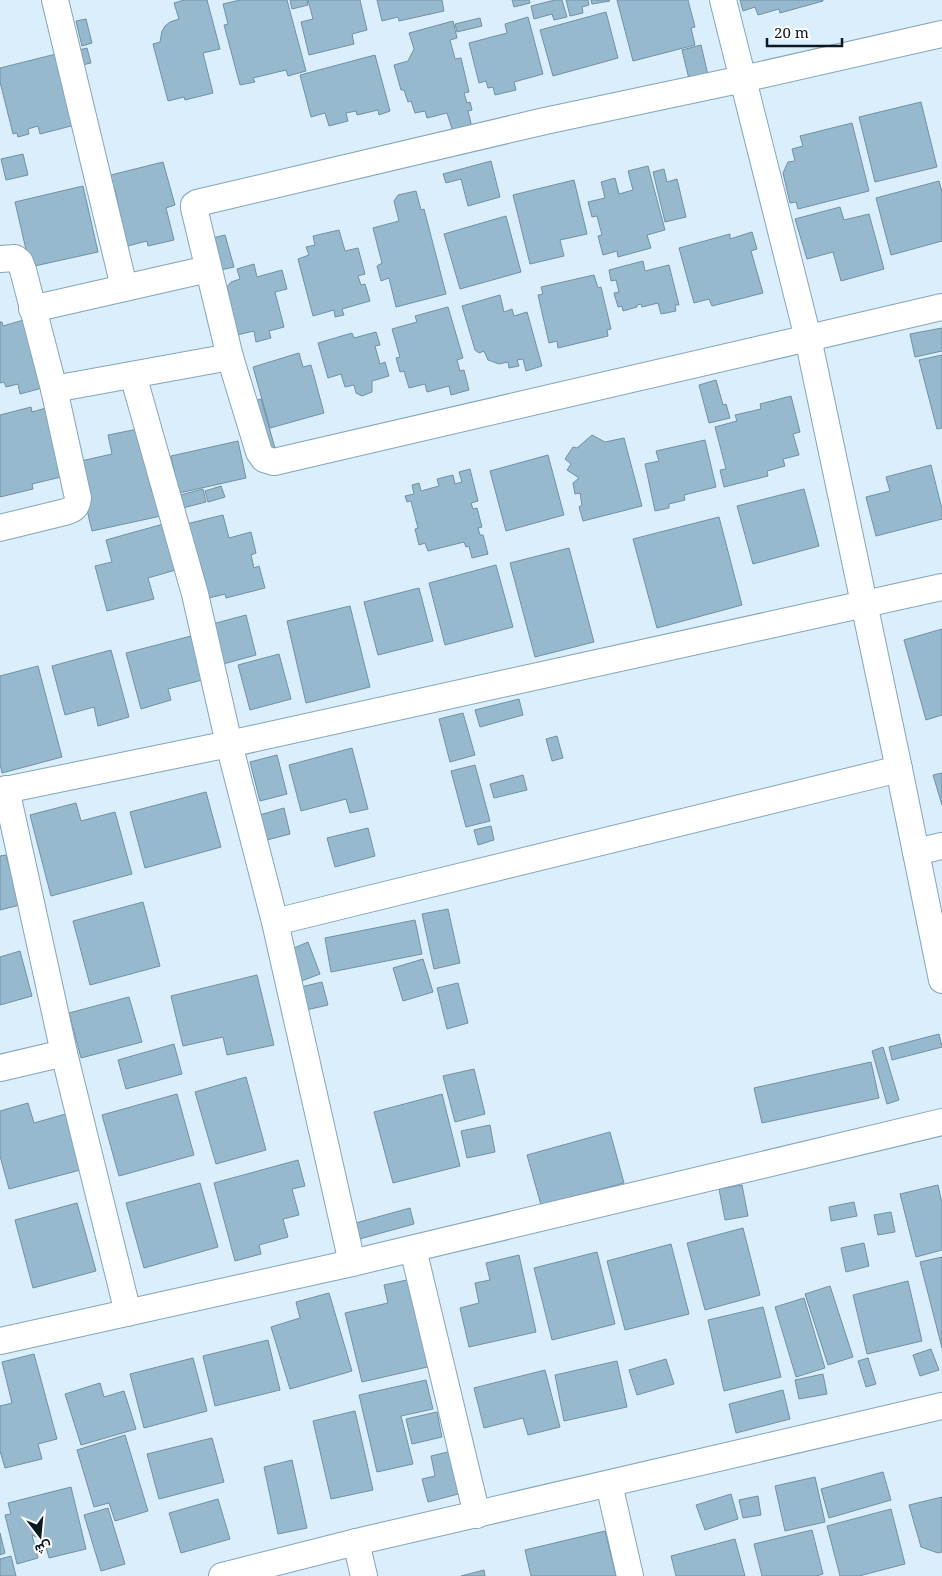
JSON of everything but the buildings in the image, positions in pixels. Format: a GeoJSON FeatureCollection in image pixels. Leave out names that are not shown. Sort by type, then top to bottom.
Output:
{"type":"FeatureCollection","features":[{"type":"Feature","properties":{"kind":"street"},"geometry":{"type":"LineString","coordinates":[[55,0],[124,287]]}},
{"type":"Feature","properties":{"kind":"street"},"geometry":{"type":"LineString","coordinates":[[723,0],[808,338],[942,980]]}},
{"type":"Feature","properties":{"kind":"street"},"geometry":{"type":"LineString","coordinates":[[942,34],[545,121],[194,205],[230,358],[259,452],[264,459],[274,462],[942,307]]}},
{"type":"Feature","properties":{"kind":"street"},"geometry":{"type":"LineString","coordinates":[[0,258],[15,258],[20,262],[54,390],[78,498],[74,509],[0,528]]}},
{"type":"Feature","properties":{"kind":"street"},"geometry":{"type":"LineString","coordinates":[[32,309],[208,269]]}},
{"type":"Feature","properties":{"kind":"street"},"geometry":{"type":"LineString","coordinates":[[54,390],[230,358]]}},
{"type":"Feature","properties":{"kind":"street"},"geometry":{"type":"LineString","coordinates":[[133,375],[194,594],[229,744],[275,922],[352,1263]]}},
{"type":"Feature","properties":{"kind":"street"},"geometry":{"type":"LineString","coordinates":[[128,1313],[64,1053],[3,790],[229,744],[942,586]]}},
{"type":"Feature","properties":{"kind":"street"},"geometry":{"type":"LineString","coordinates":[[275,922],[899,769]]}},
{"type":"Feature","properties":{"kind":"street"},"geometry":{"type":"LineString","coordinates":[[916,852],[942,846]]}},
{"type":"Feature","properties":{"kind":"street"},"geometry":{"type":"LineString","coordinates":[[0,1068],[64,1053]]}},
{"type":"Feature","properties":{"kind":"street"},"geometry":{"type":"LineString","coordinates":[[0,1340],[413,1249],[942,1122]]}},
{"type":"Feature","properties":{"kind":"street"},"geometry":{"type":"LineString","coordinates":[[413,1249],[477,1515]]}},
{"type":"Feature","properties":{"kind":"street"},"geometry":{"type":"LineString","coordinates":[[222,1576],[356,1542],[942,1406]]}},
{"type":"Feature","properties":{"kind":"street"},"geometry":{"type":"LineString","coordinates":[[609,1484],[630,1576]]}},
{"type":"Feature","properties":{"kind":"street"},"geometry":{"type":"LineString","coordinates":[[356,1542],[364,1576]]}}]}
